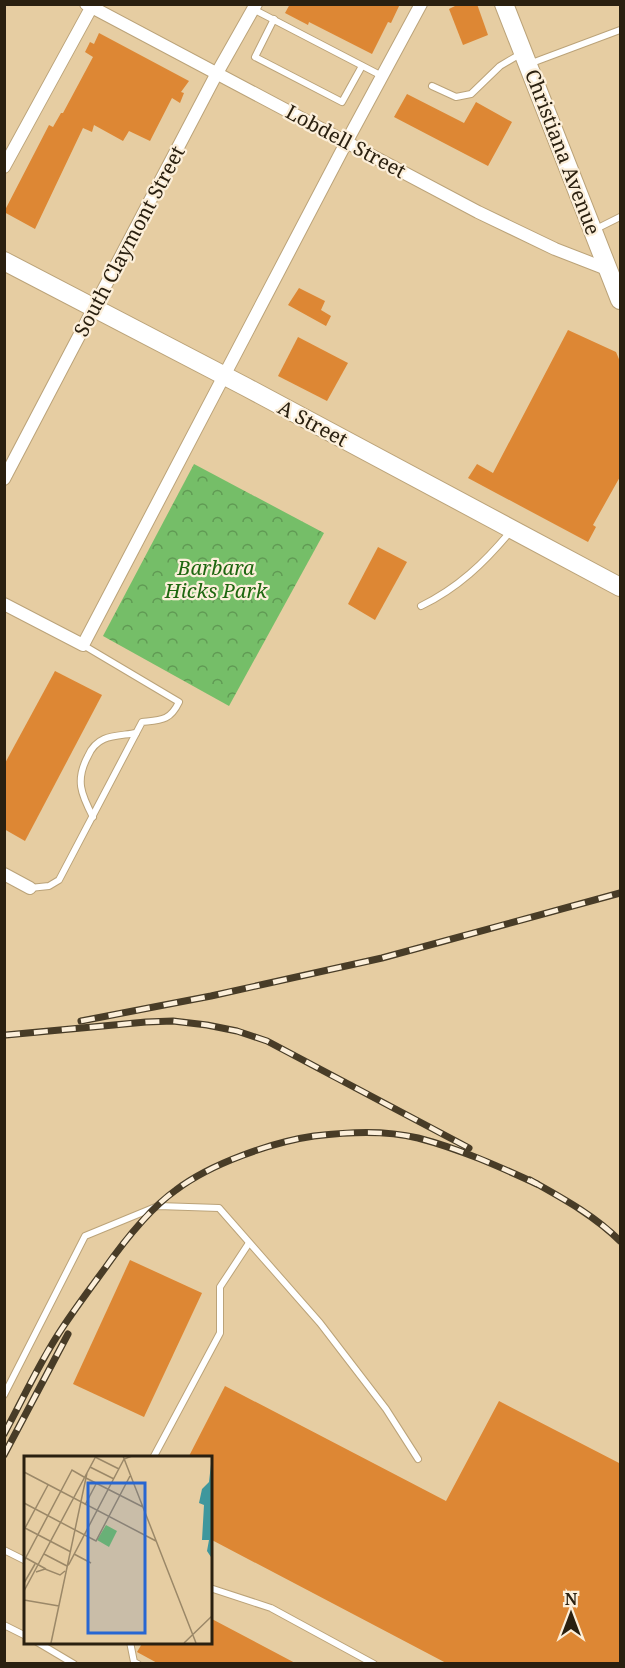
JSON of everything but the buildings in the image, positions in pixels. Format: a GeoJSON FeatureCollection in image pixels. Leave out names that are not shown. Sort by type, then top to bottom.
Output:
{"type":"FeatureCollection","features":[{"type":"Feature","properties":{"kind":"street"},"geometry":{"type":"LineString","coordinates":[[4,604],[83,645],[421,4]]}},
{"type":"Feature","properties":{"kind":"street","name":"Christiana Avenue"},"geometry":{"type":"LineString","coordinates":[[504,4],[621,300]]}},
{"type":"Feature","properties":{"kind":"street"},"geometry":{"type":"LineString","coordinates":[[4,167],[89,6]]}},
{"type":"Feature","properties":{"kind":"street","name":"Lobdell Street"},"geometry":{"type":"LineString","coordinates":[[89,6],[523,234],[609,270]]}},
{"type":"Feature","properties":{"kind":"street","name":"South Claymont Street"},"geometry":{"type":"LineString","coordinates":[[4,479],[255,7]]}},
{"type":"Feature","properties":{"kind":"street","name":"A Street"},"geometry":{"type":"LineString","coordinates":[[4,261],[621,587]]}},
{"type":"Feature","properties":{"kind":"street"},"geometry":{"type":"LineString","coordinates":[[4,874],[30,888]]}},
{"type":"Feature","properties":{"kind":"lane"},"geometry":{"type":"LineString","coordinates":[[255,7],[382,76]]}},
{"type":"Feature","properties":{"kind":"lane"},"geometry":{"type":"LineString","coordinates":[[274,19],[255,57],[342,102],[362,66]]}},
{"type":"Feature","properties":{"kind":"lane"},"geometry":{"type":"LineString","coordinates":[[432,86],[456,97],[471,94],[500,66],[621,30]]}},
{"type":"Feature","properties":{"kind":"lane"},"geometry":{"type":"LineString","coordinates":[[593,230],[621,217]]}},
{"type":"Feature","properties":{"kind":"lane"},"geometry":{"type":"LineString","coordinates":[[421,606],[468,577],[487,559],[512,529]]}},
{"type":"Feature","properties":{"kind":"lane"},"geometry":{"type":"LineString","coordinates":[[30,888],[49,886],[59,880],[142,722],[162,720],[173,714],[179,702],[83,645]]}},
{"type":"Feature","properties":{"kind":"lane"},"geometry":{"type":"LineString","coordinates":[[93,817],[84,800],[80,783],[82,767],[92,749],[103,739],[136,733]]}},
{"type":"Feature","properties":{"kind":"lane"},"geometry":{"type":"LineString","coordinates":[[4,1395],[85,1236],[158,1206],[219,1208],[320,1323],[386,1409],[418,1460]]}},
{"type":"Feature","properties":{"kind":"lane"},"geometry":{"type":"LineString","coordinates":[[154,1456],[220,1333],[220,1287],[249,1243]]}},
{"type":"Feature","properties":{"kind":"lane"},"geometry":{"type":"LineString","coordinates":[[4,1550],[24,1560]]}},
{"type":"Feature","properties":{"kind":"lane"},"geometry":{"type":"LineString","coordinates":[[212,1589],[272,1608],[374,1664]]}},
{"type":"Feature","properties":{"kind":"lane"},"geometry":{"type":"LineString","coordinates":[[4,1626],[24,1635]]}},
{"type":"Feature","properties":{"kind":"lane"},"geometry":{"type":"LineString","coordinates":[[130,1644],[134,1662],[138,1664]]}},
{"type":"Feature","properties":{"kind":"lane"},"geometry":{"type":"LineString","coordinates":[[50,1646],[73,1663]]}},
{"type":"Feature","properties":{"kind":"green space","name":"Barbara Hicks Park"},"geometry":{"type":"Polygon","coordinates":[[[194,464],[324,533],[229,706],[103,636],[194,464]]]}},
{"type":"Feature","properties":{"kind":"railway"},"geometry":{"type":"LineString","coordinates":[[81,1021],[211,996],[382,958],[620,893]]}},
{"type":"Feature","properties":{"kind":"railway"},"geometry":{"type":"LineString","coordinates":[[6,1035],[173,1021],[237,1031],[267,1041],[469,1148]]}},
{"type":"Feature","properties":{"kind":"railway"},"geometry":{"type":"LineString","coordinates":[[4,1434],[53,1343],[110,1261],[146,1217],[166,1198],[206,1171],[261,1149],[297,1139],[340,1134],[379,1133],[405,1135],[449,1147],[537,1184]]}},
{"type":"Feature","properties":{"kind":"railway"},"geometry":{"type":"LineString","coordinates":[[530,1180],[589,1215],[620,1241]]}},
{"type":"Feature","properties":{"kind":"railway"},"geometry":{"type":"LineString","coordinates":[[4,1455],[68,1334]]}}]}
